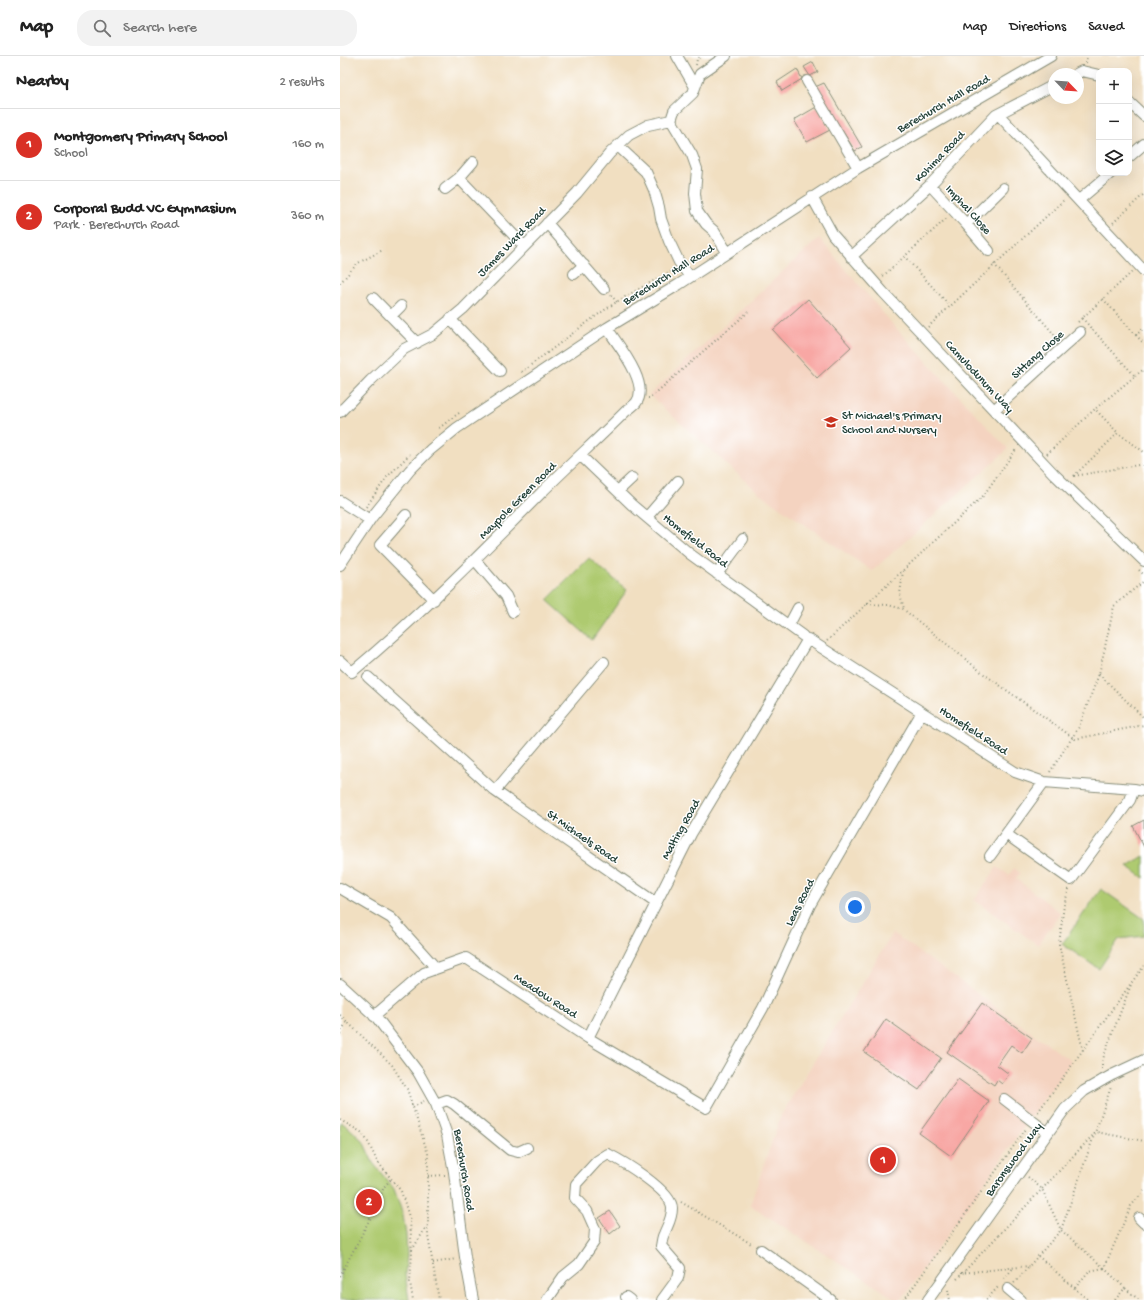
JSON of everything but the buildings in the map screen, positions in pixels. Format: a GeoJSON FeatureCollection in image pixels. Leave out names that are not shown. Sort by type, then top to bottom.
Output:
{"type":"FeatureCollection","features":[{"type":"Feature","properties":{"kind":"street"},"geometry":{"type":"LineString","coordinates":[[677,56],[694,88]]}},
{"type":"Feature","properties":{"kind":"street"},"geometry":{"type":"LineString","coordinates":[[726,56],[700,74],[693,93],[674,111],[671,120],[692,155],[697,169],[695,193],[697,211],[706,224],[714,231],[727,252]]}},
{"type":"Feature","properties":{"kind":"street","name":"Berechurch Hall Road"},"geometry":{"type":"LineString","coordinates":[[340,565],[370,520],[410,470],[430,450],[457,428],[606,328],[690,277],[858,168],[1051,56]]}},
{"type":"Feature","properties":{"kind":"street"},"geometry":{"type":"LineString","coordinates":[[1084,71],[1096,74]]}},
{"type":"Feature","properties":{"kind":"street"},"geometry":{"type":"LineString","coordinates":[[808,81],[858,168]]}},
{"type":"Feature","properties":{"kind":"street","name":"Kohima Road"},"geometry":{"type":"LineString","coordinates":[[851,257],[930,185],[998,114],[1048,89]]}},
{"type":"Feature","properties":{"kind":"street"},"geometry":{"type":"LineString","coordinates":[[1131,104],[1144,116]]}},
{"type":"Feature","properties":{"kind":"street"},"geometry":{"type":"LineString","coordinates":[[998,114],[1142,268]]}},
{"type":"Feature","properties":{"kind":"street","name":"James Ward Road"},"geometry":{"type":"LineString","coordinates":[[342,405],[404,349],[433,334],[463,309],[577,193],[610,153],[629,135],[648,125],[671,120]]}},
{"type":"Feature","properties":{"kind":"street"},"geometry":{"type":"LineString","coordinates":[[1132,154],[1144,144]]}},
{"type":"Feature","properties":{"kind":"street"},"geometry":{"type":"LineString","coordinates":[[618,146],[646,172],[654,190],[661,219],[669,242],[690,277]]}},
{"type":"Feature","properties":{"kind":"street"},"geometry":{"type":"LineString","coordinates":[[445,188],[459,178],[473,162]]}},
{"type":"Feature","properties":{"kind":"street"},"geometry":{"type":"LineString","coordinates":[[1079,200],[1107,176]]}},
{"type":"Feature","properties":{"kind":"street"},"geometry":{"type":"LineString","coordinates":[[459,178],[524,246]]}},
{"type":"Feature","properties":{"kind":"street","name":"Imphal Close"},"geometry":{"type":"LineString","coordinates":[[930,185],[989,251]]}},
{"type":"Feature","properties":{"kind":"street"},"geometry":{"type":"LineString","coordinates":[[966,224],[1003,188]]}},
{"type":"Feature","properties":{"kind":"street","name":"Camulodunum Way"},"geometry":{"type":"LineString","coordinates":[[812,197],[833,235],[851,257],[1041,460],[1144,561]]}},
{"type":"Feature","properties":{"kind":"street"},"geometry":{"type":"LineString","coordinates":[[547,223],[604,289]]}},
{"type":"Feature","properties":{"kind":"street"},"geometry":{"type":"LineString","coordinates":[[574,274],[584,265]]}},
{"type":"Feature","properties":{"kind":"street"},"geometry":{"type":"LineString","coordinates":[[373,298],[417,343]]}},
{"type":"Feature","properties":{"kind":"street"},"geometry":{"type":"LineString","coordinates":[[391,316],[401,306]]}},
{"type":"Feature","properties":{"kind":"street"},"geometry":{"type":"LineString","coordinates":[[450,319],[500,371]]}},
{"type":"Feature","properties":{"kind":"street"},"geometry":{"type":"LineString","coordinates":[[606,328],[637,374],[640,384],[639,396]]}},
{"type":"Feature","properties":{"kind":"street","name":"Sittang Close"},"geometry":{"type":"LineString","coordinates":[[994,410],[1080,332]]}},
{"type":"Feature","properties":{"kind":"street","name":"Maypole Green Road"},"geometry":{"type":"LineString","coordinates":[[340,661],[352,672],[434,600],[626,411],[636,403],[639,396]]}},
{"type":"Feature","properties":{"kind":"street","name":"Homefield Road"},"geometry":{"type":"LineString","coordinates":[[581,456],[647,517],[690,554],[717,574],[821,647],[1015,772],[1044,782],[1144,791]]}},
{"type":"Feature","properties":{"kind":"street"},"geometry":{"type":"LineString","coordinates":[[618,491],[632,478]]}},
{"type":"Feature","properties":{"kind":"street"},"geometry":{"type":"LineString","coordinates":[[647,517],[678,481]]}},
{"type":"Feature","properties":{"kind":"street"},"geometry":{"type":"LineString","coordinates":[[340,501],[370,520]]}},
{"type":"Feature","properties":{"kind":"street"},"geometry":{"type":"LineString","coordinates":[[406,515],[380,545],[434,600]]}},
{"type":"Feature","properties":{"kind":"street"},"geometry":{"type":"LineString","coordinates":[[717,574],[743,539]]}},
{"type":"Feature","properties":{"kind":"street"},"geometry":{"type":"LineString","coordinates":[[475,560],[506,596],[513,612]]}},
{"type":"Feature","properties":{"kind":"street"},"geometry":{"type":"LineString","coordinates":[[789,625],[798,608]]}},
{"type":"Feature","properties":{"kind":"street","name":"Malting Road"},"geometry":{"type":"LineString","coordinates":[[588,1038],[691,834],[806,637]]}},
{"type":"Feature","properties":{"kind":"street"},"geometry":{"type":"LineString","coordinates":[[495,791],[604,662]]}},
{"type":"Feature","properties":{"kind":"street","name":"St Michaels Road"},"geometry":{"type":"LineString","coordinates":[[368,677],[495,791],[656,903]]}},
{"type":"Feature","properties":{"kind":"street","name":"Leas Road"},"geometry":{"type":"LineString","coordinates":[[706,1108],[763,1008],[810,905],[922,712]]}},
{"type":"Feature","properties":{"kind":"street"},"geometry":{"type":"LineString","coordinates":[[990,856],[1044,782]]}},
{"type":"Feature","properties":{"kind":"street"},"geometry":{"type":"LineString","coordinates":[[1006,834],[1072,880],[1130,800],[1134,789]]}},
{"type":"Feature","properties":{"kind":"street"},"geometry":{"type":"LineString","coordinates":[[340,888],[391,918],[436,968]]}},
{"type":"Feature","properties":{"kind":"street","name":"Meadow Road"},"geometry":{"type":"LineString","coordinates":[[374,1016],[424,973],[466,958],[588,1038],[706,1108]]}},
{"type":"Feature","properties":{"kind":"street","name":"Berechurch Road"},"geometry":{"type":"LineString","coordinates":[[340,984],[374,1016],[418,1072],[436,1104],[447,1135],[454,1174],[465,1257],[473,1300]]}},
{"type":"Feature","properties":{"kind":"street","name":"Baronswood Way"},"geometry":{"type":"LineString","coordinates":[[928,1300],[1065,1109],[1084,1092],[1107,1078],[1144,1060]]}},
{"type":"Feature","properties":{"kind":"street"},"geometry":{"type":"LineString","coordinates":[[1004,1099],[1048,1133]]}},
{"type":"Feature","properties":{"kind":"street"},"geometry":{"type":"LineString","coordinates":[[436,1104],[447,1100],[454,1104],[510,1150],[518,1152],[527,1148]]}},
{"type":"Feature","properties":{"kind":"street"},"geometry":{"type":"LineString","coordinates":[[546,1300],[563,1277],[579,1264],[594,1242],[596,1229],[587,1211],[575,1198],[576,1184],[597,1161],[608,1154],[621,1161],[662,1190],[672,1206],[670,1223],[663,1235],[661,1246],[680,1268],[678,1278],[662,1300]]}},
{"type":"Feature","properties":{"kind":"street"},"geometry":{"type":"LineString","coordinates":[[761,1250],[804,1281],[819,1296],[831,1300]]}},
{"type":"Feature","properties":{"kind":"street"},"geometry":{"type":"LineString","coordinates":[[1008,1289],[1021,1300]]}},
{"type":"Feature","properties":{"kind":"path"},"geometry":{"type":"LineString","coordinates":[[921,333],[1072,193]]}},
{"type":"Feature","properties":{"kind":"path"},"geometry":{"type":"LineString","coordinates":[[1106,230],[1144,194]]}},
{"type":"Feature","properties":{"kind":"path"},"geometry":{"type":"LineString","coordinates":[[875,283],[954,211]]}},
{"type":"Feature","properties":{"kind":"path"},"geometry":{"type":"LineString","coordinates":[[340,283],[358,263],[383,250]]}},
{"type":"Feature","properties":{"kind":"path"},"geometry":{"type":"LineString","coordinates":[[904,256],[950,306]]}},
{"type":"Feature","properties":{"kind":"path"},"geometry":{"type":"LineString","coordinates":[[994,264],[1064,346]]}},
{"type":"Feature","properties":{"kind":"path"},"geometry":{"type":"LineString","coordinates":[[1080,332],[1076,324],[1103,299],[1142,268]]}},
{"type":"Feature","properties":{"kind":"path"},"geometry":{"type":"LineString","coordinates":[[1103,299],[1144,344]]}},
{"type":"Feature","properties":{"kind":"path"},"geometry":{"type":"LineString","coordinates":[[639,396],[650,398],[748,312]]}},
{"type":"Feature","properties":{"kind":"path"},"geometry":{"type":"LineString","coordinates":[[1082,318],[1135,376]]}},
{"type":"Feature","properties":{"kind":"path"},"geometry":{"type":"LineString","coordinates":[[1136,335],[1144,328]]}},
{"type":"Feature","properties":{"kind":"path"},"geometry":{"type":"LineString","coordinates":[[1041,460],[1095,409],[1144,369]]}},
{"type":"Feature","properties":{"kind":"path"},"geometry":{"type":"LineString","coordinates":[[1095,409],[1118,433],[1144,452]]}},
{"type":"Feature","properties":{"kind":"path"},"geometry":{"type":"LineString","coordinates":[[1118,433],[1074,476],[1144,464]]}},
{"type":"Feature","properties":{"kind":"path"},"geometry":{"type":"LineString","coordinates":[[821,647],[983,496],[1019,445]]}},
{"type":"Feature","properties":{"kind":"path"},"geometry":{"type":"LineString","coordinates":[[903,571],[900,594],[904,610]]}},
{"type":"Feature","properties":{"kind":"path"},"geometry":{"type":"LineString","coordinates":[[1044,782],[1079,727],[1099,674],[1114,606],[1144,581]]}},
{"type":"Feature","properties":{"kind":"path"},"geometry":{"type":"LineString","coordinates":[[866,604],[888,605],[904,610],[984,674],[1075,739],[1144,726]]}},
{"type":"Feature","properties":{"kind":"path"},"geometry":{"type":"LineString","coordinates":[[1099,674],[1144,718]]}},
{"type":"Feature","properties":{"kind":"path"},"geometry":{"type":"LineString","coordinates":[[1072,880],[1064,905],[1059,944],[1083,1051]]}},
{"type":"Feature","properties":{"kind":"path"},"geometry":{"type":"LineString","coordinates":[[904,1300],[1144,966]]}},
{"type":"Feature","properties":{"kind":"path"},"geometry":{"type":"LineString","coordinates":[[1008,1289],[1061,1230],[1111,1087],[1102,1068],[1102,1062],[1132,982]]}},
{"type":"Feature","properties":{"kind":"path"},"geometry":{"type":"LineString","coordinates":[[340,1015],[392,1065],[407,1089],[428,1154],[429,1213],[427,1225],[439,1300]]}},
{"type":"Feature","properties":{"kind":"path"},"geometry":{"type":"LineString","coordinates":[[340,1034],[346,1021]]}},
{"type":"Feature","properties":{"kind":"path"},"geometry":{"type":"LineString","coordinates":[[340,1120],[361,1132],[367,1140],[377,1161],[401,1191],[410,1220],[412,1250],[410,1282],[414,1300]]}},
{"type":"Feature","properties":{"kind":"path"},"geometry":{"type":"LineString","coordinates":[[1096,1132],[1144,1141]]}},
{"type":"Feature","properties":{"kind":"path"},"geometry":{"type":"LineString","coordinates":[[953,1284],[961,1273],[1096,1132]]}},
{"type":"Feature","properties":{"kind":"path"},"geometry":{"type":"LineString","coordinates":[[1021,1171],[1042,1189],[1061,1230],[1140,1300]]}},
{"type":"Feature","properties":{"kind":"path"},"geometry":{"type":"LineString","coordinates":[[428,1176],[454,1174]]}},
{"type":"Feature","properties":{"kind":"path"},"geometry":{"type":"LineString","coordinates":[[340,1276],[372,1215],[384,1187],[391,1179]]}},
{"type":"Feature","properties":{"kind":"path"},"geometry":{"type":"LineString","coordinates":[[662,1190],[761,1250]]}},
{"type":"Feature","properties":{"kind":"path"},"geometry":{"type":"LineString","coordinates":[[1104,1268],[1131,1206],[1144,1191]]}},
{"type":"Feature","properties":{"kind":"path"},"geometry":{"type":"LineString","coordinates":[[412,1250],[427,1225]]}},
{"type":"Feature","properties":{"kind":"path"},"geometry":{"type":"LineString","coordinates":[[1038,1256],[1088,1300]]}},
{"type":"Feature","properties":{"kind":"path"},"geometry":{"type":"LineString","coordinates":[[433,1263],[465,1257]]}},
{"type":"Feature","properties":{"kind":"path"},"geometry":{"type":"LineString","coordinates":[[946,1275],[1029,1266]]}},
{"type":"Feature","properties":{"kind":"path"},"geometry":{"type":"LineString","coordinates":[[1074,1288],[1089,1271],[1104,1268]]}},
{"type":"Feature","properties":{"kind":"path"},"geometry":{"type":"LineString","coordinates":[[1115,1300],[1125,1288]]}},
{"type":"Feature","properties":{"kind":"path"},"geometry":{"type":"LineString","coordinates":[[945,1295],[948,1290],[951,1299]]}},
{"type":"Feature","properties":{"kind":"shaded area","name":"St Michael's Primary School and Nursery"},"geometry":{"type":"Polygon","coordinates":[[[819,238],[895,327],[1008,449],[872,571],[759,493],[649,395],[819,238]]]}},
{"type":"Feature","properties":{"kind":"shaded area"},"geometry":{"type":"Polygon","coordinates":[[[997,867],[1009,875],[1014,868],[1020,873],[1016,879],[1061,913],[1038,945],[974,900],[997,867]]]}},
{"type":"Feature","properties":{"kind":"shaded area"},"geometry":{"type":"Polygon","coordinates":[[[893,933],[1071,1061],[901,1300],[897,1300],[750,1205],[781,1115],[893,933]]]}},
{"type":"Feature","properties":{"kind":"green space"},"geometry":{"type":"Polygon","coordinates":[[[589,558],[627,590],[592,640],[547,600],[589,558]]]}},
{"type":"Feature","properties":{"kind":"green space"},"geometry":{"type":"Polygon","coordinates":[[[1144,856],[1144,878],[1127,866],[1144,856]]]}},
{"type":"Feature","properties":{"kind":"green space"},"geometry":{"type":"Polygon","coordinates":[[[1101,889],[1144,919],[1144,936],[1119,939],[1099,969],[1062,944],[1101,889]]]}},
{"type":"Feature","properties":{"kind":"green space"},"geometry":{"type":"Polygon","coordinates":[[[340,1122],[347,1126],[363,1141],[373,1163],[394,1189],[403,1215],[406,1235],[407,1255],[405,1274],[409,1300],[340,1300],[340,1122]]]}},
{"type":"Feature","properties":{"kind":"place","name":"St Michael's Primary School and Nursery"},"geometry":{"type":"Point","coordinates":[831,422]}},
{"type":"Feature","properties":{"kind":"place","name":"Montgomery Primary School"},"geometry":{"type":"Point","coordinates":[883,1160]}},
{"type":"Feature","properties":{"kind":"place","name":"Corporal Budd VC Gymnasium"},"geometry":{"type":"Point","coordinates":[369,1202]}}]}
